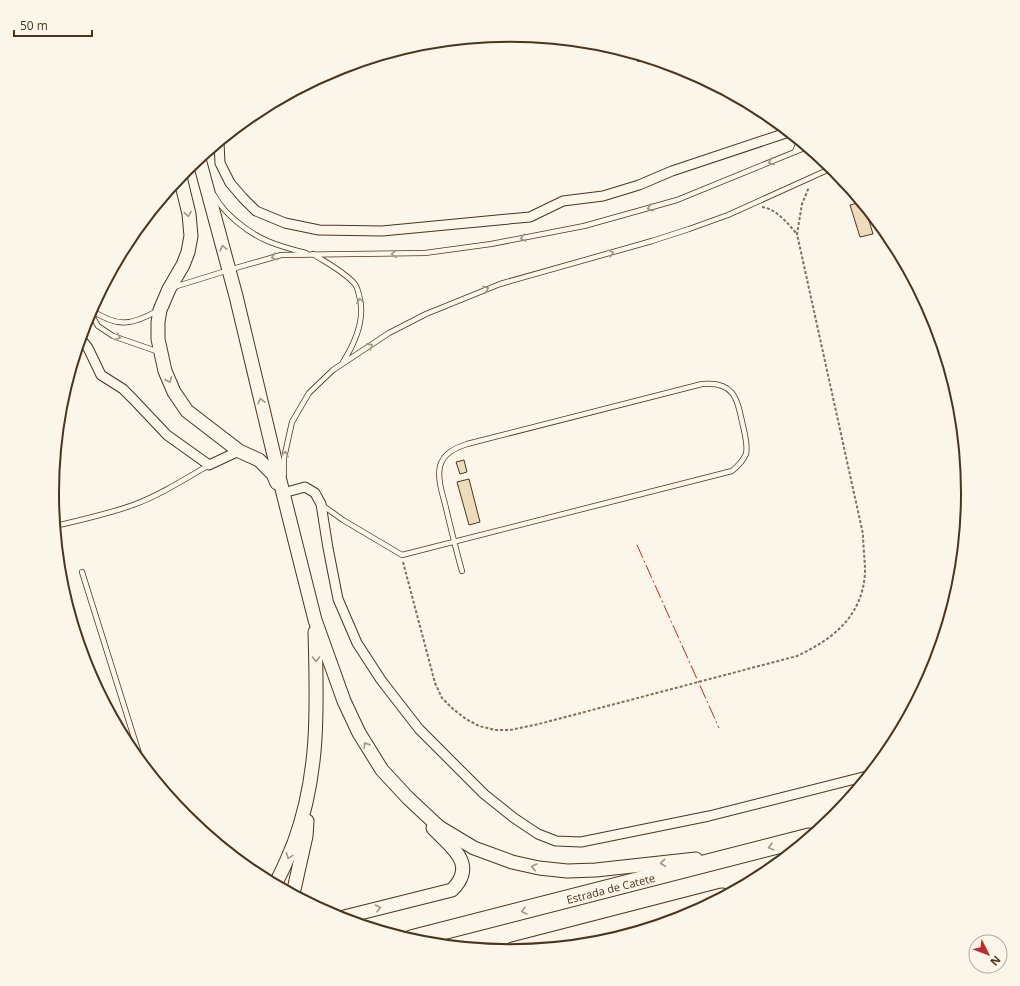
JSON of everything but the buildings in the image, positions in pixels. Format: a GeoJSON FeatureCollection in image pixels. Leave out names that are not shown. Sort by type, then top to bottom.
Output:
{"type":"FeatureCollection","features":[{"type":"Feature","properties":{"kind":"highway","name":"Estrada de Catete"},"geometry":{"type":"LineString","coordinates":[[425,935],[798,840]]}},
{"type":"Feature","properties":{"kind":"highway"},"geometry":{"type":"LineString","coordinates":[[545,942],[696,904]]}},
{"type":"Feature","properties":{"kind":"street"},"geometry":{"type":"LineString","coordinates":[[219,149],[220,162],[230,183],[256,211],[285,224],[319,230],[382,230],[530,217],[563,201],[603,196],[639,185],[672,171],[783,134]]}},
{"type":"Feature","properties":{"kind":"street"},"geometry":{"type":"LineString","coordinates":[[201,165],[229,270],[315,620],[344,701],[359,733],[382,770],[411,806],[461,858],[464,868],[462,877],[452,890],[351,915]]}},
{"type":"Feature","properties":{"kind":"street"},"geometry":{"type":"LineString","coordinates":[[182,184],[189,214],[191,236],[186,258],[169,289],[160,310],[158,340],[165,371],[174,392],[187,412],[239,451],[259,460],[273,474],[283,493]]}},
{"type":"Feature","properties":{"kind":"street"},"geometry":{"type":"LineString","coordinates":[[84,344],[88,348],[100,375],[123,389],[167,435],[209,465],[239,451]]}},
{"type":"Feature","properties":{"kind":"street"},"geometry":{"type":"LineString","coordinates":[[283,493],[305,487],[315,493],[321,504],[338,599],[357,643],[381,680],[419,729],[484,794],[538,834],[556,841],[581,842],[709,816],[859,778]]}},
{"type":"Feature","properties":{"kind":"street"},"geometry":{"type":"LineString","coordinates":[[294,889],[306,836],[315,751],[317,711],[315,620]]}},
{"type":"Feature","properties":{"kind":"street"},"geometry":{"type":"LineString","coordinates":[[382,770],[408,798],[439,827],[474,848],[512,862],[539,868],[567,871],[596,870],[744,854]]}},
{"type":"Feature","properties":{"kind":"street"},"geometry":{"type":"LineString","coordinates":[[277,880],[283,871],[299,830],[310,790]]}},
{"type":"Feature","properties":{"kind":"lane"},"geometry":{"type":"LineString","coordinates":[[795,152],[797,146]]}},
{"type":"Feature","properties":{"kind":"lane"},"geometry":{"type":"LineString","coordinates":[[169,289],[282,255],[425,253],[491,244],[584,226],[677,200],[802,149]]}},
{"type":"Feature","properties":{"kind":"lane"},"geometry":{"type":"LineString","coordinates":[[283,493],[284,458],[292,422],[309,393],[333,370],[389,333],[426,314],[500,284],[652,241],[728,215],[825,171]]}},
{"type":"Feature","properties":{"kind":"lane"},"geometry":{"type":"LineString","coordinates":[[203,174],[221,207],[248,231],[265,241],[281,247],[313,254],[344,273],[356,285],[360,299],[361,314],[358,332],[351,350],[342,364]]}},
{"type":"Feature","properties":{"kind":"lane"},"geometry":{"type":"LineString","coordinates":[[96,314],[116,322],[127,323],[142,320],[160,310]]}},
{"type":"Feature","properties":{"kind":"lane"},"geometry":{"type":"LineString","coordinates":[[94,318],[98,326],[113,336],[161,352]]}},
{"type":"Feature","properties":{"kind":"lane"},"geometry":{"type":"LineString","coordinates":[[321,504],[343,520],[402,555],[454,542],[732,471],[741,463],[746,454],[747,443],[738,401],[731,391],[722,386],[712,383],[702,384],[467,444],[446,454],[440,465],[439,477],[454,542],[462,571]]}},
{"type":"Feature","properties":{"kind":"lane"},"geometry":{"type":"LineString","coordinates":[[60,525],[133,505],[209,465]]}},
{"type":"Feature","properties":{"kind":"lane"},"geometry":{"type":"LineString","coordinates":[[82,572],[137,747]]}},
{"type":"Feature","properties":{"kind":"lane"},"geometry":{"type":"LineString","coordinates":[[614,932],[634,919]]}},
{"type":"Feature","properties":{"kind":"path"},"geometry":{"type":"LineString","coordinates":[[402,555],[435,683],[442,698],[466,719],[479,726],[495,730],[510,730],[540,724],[797,656],[815,648],[831,637],[845,624],[856,607],[863,588],[865,570],[862,534],[797,234],[802,204],[809,187],[820,173]]}},
{"type":"Feature","properties":{"kind":"path"},"geometry":{"type":"LineString","coordinates":[[749,205],[767,208],[788,224],[797,234]]}},
{"type":"Feature","properties":{"kind":"power"},"geometry":{"type":"LineString","coordinates":[[637,545],[719,728]]}}]}
